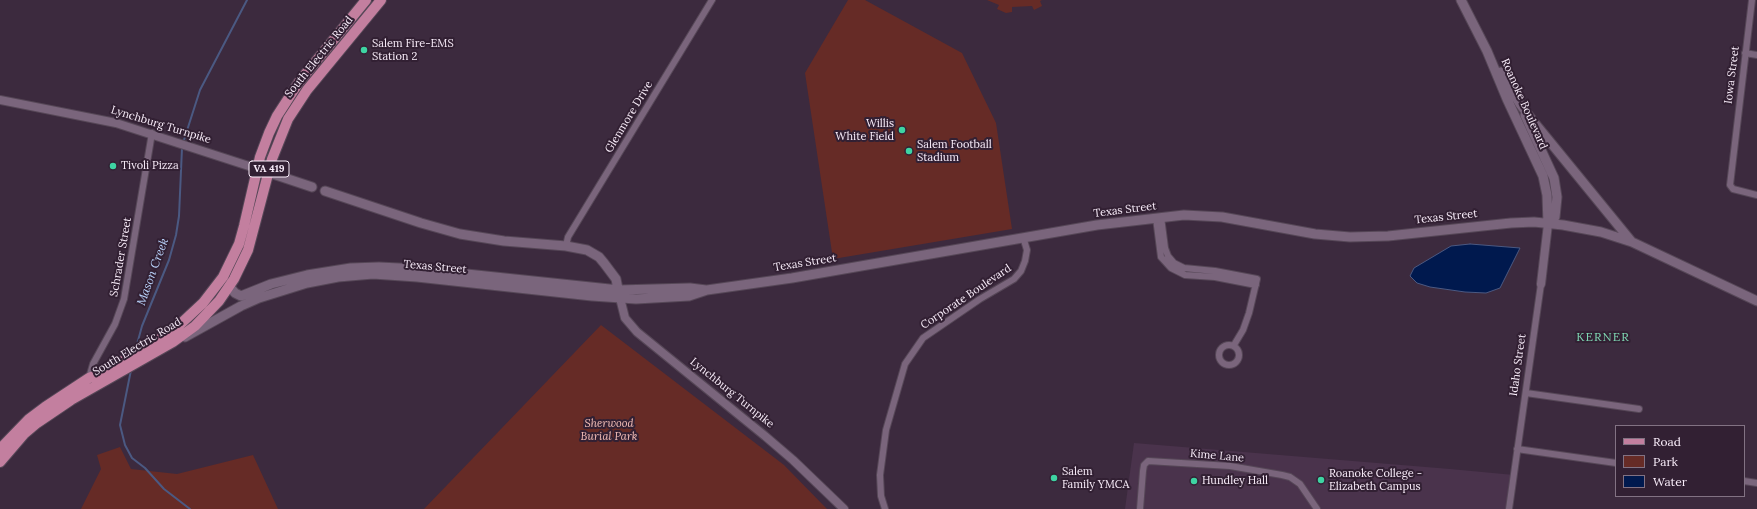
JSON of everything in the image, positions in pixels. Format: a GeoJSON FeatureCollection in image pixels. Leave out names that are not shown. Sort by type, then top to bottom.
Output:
{"type":"FeatureCollection","features":[{"type":"Feature","properties":{"kind":"main road","name":"South Electric Road"},"geometry":{"type":"LineString","coordinates":[[0,449],[29,419],[89,378],[104,372],[173,331],[203,303],[223,276],[239,244],[258,169],[269,133],[289,96],[366,0]]}},
{"type":"Feature","properties":{"kind":"main road","name":"South Electric Road"},"geometry":{"type":"LineString","coordinates":[[0,462],[14,445],[38,423],[71,400],[173,342],[195,326],[207,314],[229,286],[248,250],[268,172],[281,132],[295,107],[307,90],[381,0]]}},
{"type":"Feature","properties":{"kind":"main road","name":"Roanoke Boulevard"},"geometry":{"type":"LineString","coordinates":[[1461,0],[1488,51],[1507,99],[1543,176],[1547,195],[1548,224]]}},
{"type":"Feature","properties":{"kind":"main road"},"geometry":{"type":"LineString","coordinates":[[1488,51],[1520,104],[1610,217],[1632,242]]}},
{"type":"Feature","properties":{"kind":"main road","name":"Roanoke Boulevard"},"geometry":{"type":"LineString","coordinates":[[1520,104],[1554,178],[1556,197],[1555,217],[1548,224]]}},
{"type":"Feature","properties":{"kind":"main road","name":"Lynchburg Turnpike"},"geometry":{"type":"LineString","coordinates":[[258,169],[312,187]]}},
{"type":"Feature","properties":{"kind":"main road","name":"Lynchburg Turnpike"},"geometry":{"type":"LineString","coordinates":[[325,191],[421,223],[460,234],[504,241],[566,246],[592,253],[599,257],[609,269],[612,284],[619,294]]}},
{"type":"Feature","properties":{"kind":"main road","name":"Texas Street"},"geometry":{"type":"LineString","coordinates":[[229,286],[234,293],[241,296],[271,284],[307,275],[351,268],[385,267],[418,269],[619,294],[636,299],[689,296],[707,290],[818,273],[1097,225],[1158,217],[1184,215],[1222,217],[1315,234],[1350,237],[1388,236],[1511,223],[1548,224]]}},
{"type":"Feature","properties":{"kind":"main road"},"geometry":{"type":"LineString","coordinates":[[1548,224],[1601,232],[1632,242],[1757,301]]}},
{"type":"Feature","properties":{"kind":"main road","name":"Texas Street"},"geometry":{"type":"LineString","coordinates":[[173,342],[194,333],[240,306],[259,298],[306,283],[373,274],[619,294]]}},
{"type":"Feature","properties":{"kind":"street","name":"Glenmore Drive"},"geometry":{"type":"LineString","coordinates":[[566,246],[568,238],[712,0]]}},
{"type":"Feature","properties":{"kind":"street","name":"Iowa Street"},"geometry":{"type":"LineString","coordinates":[[1752,0],[1733,152],[1731,187],[1741,192],[1757,195]]}},
{"type":"Feature","properties":{"kind":"street"},"geometry":{"type":"LineString","coordinates":[[1745,53],[1757,55]]}},
{"type":"Feature","properties":{"kind":"street","name":"Lynchburg Turnpike"},"geometry":{"type":"LineString","coordinates":[[0,100],[100,119],[163,137],[258,169]]}},
{"type":"Feature","properties":{"kind":"street","name":"Schrader Street"},"geometry":{"type":"LineString","coordinates":[[89,378],[93,364],[115,324],[124,299],[152,134]]}},
{"type":"Feature","properties":{"kind":"street"},"geometry":{"type":"LineString","coordinates":[[1158,217],[1161,258],[1171,268],[1185,275],[1256,282],[1247,319],[1234,346]]}},
{"type":"Feature","properties":{"kind":"street","name":"Idaho Street"},"geometry":{"type":"LineString","coordinates":[[1509,509],[1548,224]]}},
{"type":"Feature","properties":{"kind":"street","name":"Corporate Boulevard"},"geometry":{"type":"LineString","coordinates":[[885,509],[881,496],[880,475],[886,430],[906,364],[923,338],[980,299],[1014,279],[1021,271],[1025,261],[1027,250],[1023,237]]}},
{"type":"Feature","properties":{"kind":"street","name":"Lynchburg Turnpike"},"geometry":{"type":"LineString","coordinates":[[619,294],[625,318],[637,332],[788,455],[844,509]]}},
{"type":"Feature","properties":{"kind":"street"},"geometry":{"type":"LineString","coordinates":[[1526,393],[1639,409]]}},
{"type":"Feature","properties":{"kind":"street"},"geometry":{"type":"LineString","coordinates":[[1518,449],[1615,463]]}},
{"type":"Feature","properties":{"kind":"street","name":"Kime Lane"},"geometry":{"type":"LineString","coordinates":[[1140,509],[1144,464],[1148,461],[1230,466],[1290,477],[1300,484],[1317,509]]}},
{"type":"Feature","properties":{"kind":"street"},"geometry":{"type":"LineString","coordinates":[[1745,481],[1757,483]]}},
{"type":"Feature","properties":{"kind":"shaded area","name":"Roanoke College - Elizabeth Campus"},"geometry":{"type":"Polygon","coordinates":[[[1134,443],[1514,475],[1509,509],[1125,509],[1134,443]]]}},
{"type":"Feature","properties":{"kind":"green space","name":"Salem Football Stadium"},"geometry":{"type":"Polygon","coordinates":[[[848,0],[865,0],[962,53],[996,123],[1012,229],[833,259],[805,73],[848,0]]]}},
{"type":"Feature","properties":{"kind":"green space"},"geometry":{"type":"Polygon","coordinates":[[[987,0],[1042,0],[1040,1],[1042,6],[1034,10],[1032,6],[1012,7],[1012,12],[1006,13],[997,9],[999,5],[987,0]]]}},
{"type":"Feature","properties":{"kind":"green space","name":"Sherwood Burial Park"},"geometry":{"type":"Polygon","coordinates":[[[601,325],[784,465],[827,509],[424,509],[601,325]]]}},
{"type":"Feature","properties":{"kind":"green space"},"geometry":{"type":"Polygon","coordinates":[[[120,447],[131,469],[177,474],[253,455],[278,509],[81,509],[101,469],[97,455],[120,447]]]}},
{"type":"Feature","properties":{"kind":"water"},"geometry":{"type":"Polygon","coordinates":[[[1470,244],[1520,248],[1500,288],[1486,293],[1465,292],[1430,287],[1417,283],[1410,276],[1414,268],[1451,246],[1470,244]]]}},
{"type":"Feature","properties":{"kind":"waterway","name":"Mason Creek"},"geometry":{"type":"LineString","coordinates":[[183,143],[200,90],[247,0]]}},
{"type":"Feature","properties":{"kind":"waterway","name":"Mason Creek"},"geometry":{"type":"LineString","coordinates":[[136,348],[142,326],[169,260],[176,235],[179,216],[182,148]]}},
{"type":"Feature","properties":{"kind":"waterway","name":"Mason Creek"},"geometry":{"type":"LineString","coordinates":[[131,370],[120,425],[125,445],[132,458],[145,468],[164,489],[190,509]]}},
{"type":"Feature","properties":{"kind":"place","name":"Salem Fire-EMS Station 2"},"geometry":{"type":"Point","coordinates":[364,50]}},
{"type":"Feature","properties":{"kind":"place","name":"Willis White Field"},"geometry":{"type":"Point","coordinates":[902,130]}},
{"type":"Feature","properties":{"kind":"place","name":"Salem Football Stadium"},"geometry":{"type":"Point","coordinates":[909,151]}},
{"type":"Feature","properties":{"kind":"place","name":"Tivoli Pizza"},"geometry":{"type":"Point","coordinates":[113,166]}},
{"type":"Feature","properties":{"kind":"place","name":"Salem Family YMCA"},"geometry":{"type":"Point","coordinates":[1054,478]}},
{"type":"Feature","properties":{"kind":"place","name":"Roanoke College - Elizabeth Campus"},"geometry":{"type":"Point","coordinates":[1321,480]}},
{"type":"Feature","properties":{"kind":"place","name":"Hundley Hall"},"geometry":{"type":"Point","coordinates":[1194,481]}},
{"type":"Feature","properties":{"kind":"district","name":"KERNER"},"geometry":{"type":"Point","coordinates":[1603,338]}}]}
